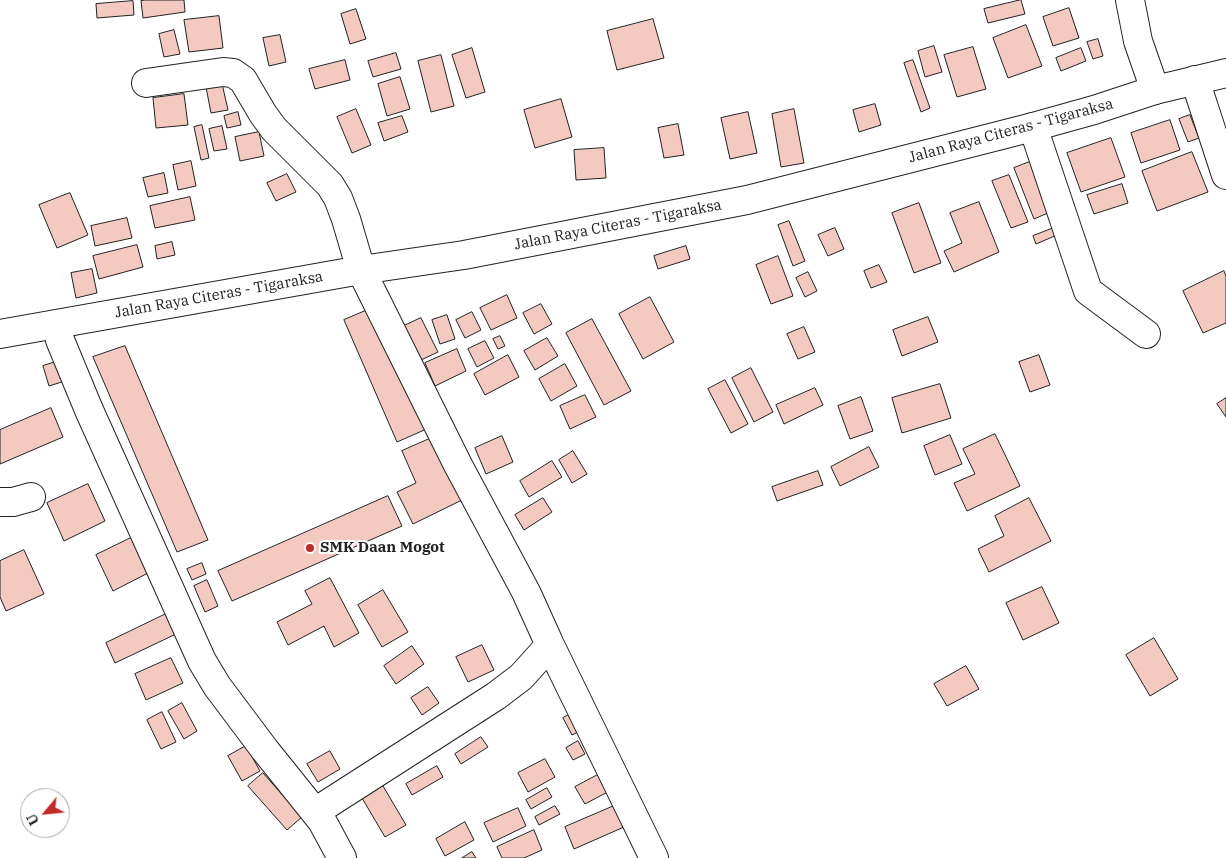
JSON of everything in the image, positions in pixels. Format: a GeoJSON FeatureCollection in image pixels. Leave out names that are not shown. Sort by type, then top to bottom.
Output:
{"type":"FeatureCollection","features":[{"type":"Feature","properties":{"kind":"street"},"geometry":{"type":"LineString","coordinates":[[1130,0],[1138,41],[1155,90]]}},
{"type":"Feature","properties":{"kind":"street"},"geometry":{"type":"LineString","coordinates":[[146,83],[222,72],[233,73],[243,80],[274,129],[330,185],[338,198],[346,219],[360,270],[458,465],[526,592],[550,646],[654,858]]}},
{"type":"Feature","properties":{"kind":"street","name":"Jalan Raya Citeras - Tigaraksa"},"geometry":{"type":"LineString","coordinates":[[0,334],[360,270],[464,255],[746,200],[1033,127],[1155,90],[1226,73]]}},
{"type":"Feature","properties":{"kind":"street"},"geometry":{"type":"LineString","coordinates":[[1195,80],[1226,175]]}},
{"type":"Feature","properties":{"kind":"street"},"geometry":{"type":"LineString","coordinates":[[1033,127],[1088,291],[1146,334]]}},
{"type":"Feature","properties":{"kind":"street"},"geometry":{"type":"LineString","coordinates":[[57,324],[60,340],[89,410],[202,661],[264,750],[322,821],[342,858]]}},
{"type":"Feature","properties":{"kind":"street"},"geometry":{"type":"LineString","coordinates":[[0,502],[13,502],[31,497]]}},
{"type":"Feature","properties":{"kind":"street"},"geometry":{"type":"LineString","coordinates":[[315,812],[496,696],[521,677],[550,646]]}},
{"type":"Feature","properties":{"kind":"building"},"geometry":{"type":"Polygon","coordinates":[[[184,0],[185,12],[143,18],[141,1],[184,0]]]}},
{"type":"Feature","properties":{"kind":"building"},"geometry":{"type":"Polygon","coordinates":[[[1021,0],[1025,14],[988,23],[984,9],[1021,0]]]}},
{"type":"Feature","properties":{"kind":"building"},"geometry":{"type":"Polygon","coordinates":[[[133,1],[134,15],[97,18],[96,4],[133,1]]]}},
{"type":"Feature","properties":{"kind":"building"},"geometry":{"type":"Polygon","coordinates":[[[1069,8],[1079,38],[1053,46],[1043,17],[1069,8]]]}},
{"type":"Feature","properties":{"kind":"building"},"geometry":{"type":"Polygon","coordinates":[[[356,9],[366,39],[350,44],[341,14],[356,9]]]}},
{"type":"Feature","properties":{"kind":"building"},"geometry":{"type":"Polygon","coordinates":[[[219,16],[223,48],[189,52],[184,20],[219,16]]]}},
{"type":"Feature","properties":{"kind":"building"},"geometry":{"type":"Polygon","coordinates":[[[653,19],[664,58],[617,70],[607,31],[653,19]]]}},
{"type":"Feature","properties":{"kind":"building"},"geometry":{"type":"Polygon","coordinates":[[[1026,25],[1042,66],[1008,78],[993,38],[1026,25]]]}},
{"type":"Feature","properties":{"kind":"building"},"geometry":{"type":"Polygon","coordinates":[[[174,30],[180,54],[164,57],[159,34],[174,30]]]}},
{"type":"Feature","properties":{"kind":"building"},"geometry":{"type":"Polygon","coordinates":[[[280,35],[286,62],[269,66],[263,38],[280,35]]]}},
{"type":"Feature","properties":{"kind":"building"},"geometry":{"type":"Polygon","coordinates":[[[1098,39],[1103,56],[1093,59],[1087,42],[1098,39]]]}},
{"type":"Feature","properties":{"kind":"building"},"geometry":{"type":"Polygon","coordinates":[[[934,46],[942,72],[925,77],[918,51],[934,46]]]}},
{"type":"Feature","properties":{"kind":"building"},"geometry":{"type":"Polygon","coordinates":[[[973,47],[986,89],[957,97],[944,55],[973,47]]]}},
{"type":"Feature","properties":{"kind":"building"},"geometry":{"type":"Polygon","coordinates":[[[472,48],[485,92],[466,98],[452,55],[472,48]]]}},
{"type":"Feature","properties":{"kind":"building"},"geometry":{"type":"Polygon","coordinates":[[[1081,48],[1086,61],[1061,71],[1056,58],[1081,48]]]}},
{"type":"Feature","properties":{"kind":"building"},"geometry":{"type":"Polygon","coordinates":[[[396,53],[401,69],[373,77],[368,61],[396,53]]]}},
{"type":"Feature","properties":{"kind":"building"},"geometry":{"type":"Polygon","coordinates":[[[441,55],[454,106],[431,112],[418,61],[441,55]]]}},
{"type":"Feature","properties":{"kind":"building"},"geometry":{"type":"Polygon","coordinates":[[[345,60],[350,80],[315,89],[309,69],[345,60]]]}},
{"type":"Feature","properties":{"kind":"building"},"geometry":{"type":"Polygon","coordinates":[[[913,60],[930,108],[921,112],[904,63],[913,60]]]}},
{"type":"Feature","properties":{"kind":"building"},"geometry":{"type":"Polygon","coordinates":[[[400,77],[410,109],[387,116],[378,84],[400,77]]]}},
{"type":"Feature","properties":{"kind":"building"},"geometry":{"type":"Polygon","coordinates":[[[221,79],[228,110],[211,113],[205,82],[221,79]]]}},
{"type":"Feature","properties":{"kind":"building"},"geometry":{"type":"Polygon","coordinates":[[[184,94],[188,125],[156,128],[153,98],[184,94]]]}},
{"type":"Feature","properties":{"kind":"building"},"geometry":{"type":"Polygon","coordinates":[[[561,99],[572,137],[535,148],[524,110],[561,99]]]}},
{"type":"Feature","properties":{"kind":"building"},"geometry":{"type":"Polygon","coordinates":[[[875,104],[881,125],[859,132],[853,110],[875,104]]]}},
{"type":"Feature","properties":{"kind":"building"},"geometry":{"type":"Polygon","coordinates":[[[356,109],[371,145],[352,153],[337,117],[356,109]]]}},
{"type":"Feature","properties":{"kind":"building"},"geometry":{"type":"Polygon","coordinates":[[[794,109],[804,163],[781,167],[772,114],[794,109]]]}},
{"type":"Feature","properties":{"kind":"building"},"geometry":{"type":"Polygon","coordinates":[[[238,112],[241,125],[227,128],[224,116],[238,112]]]}},
{"type":"Feature","properties":{"kind":"building"},"geometry":{"type":"Polygon","coordinates":[[[748,112],[757,153],[730,159],[721,118],[748,112]]]}},
{"type":"Feature","properties":{"kind":"building"},"geometry":{"type":"Polygon","coordinates":[[[1190,115],[1199,138],[1188,142],[1179,119],[1190,115]]]}},
{"type":"Feature","properties":{"kind":"building"},"geometry":{"type":"Polygon","coordinates":[[[402,116],[408,132],[384,141],[378,123],[402,116]]]}},
{"type":"Feature","properties":{"kind":"building"},"geometry":{"type":"Polygon","coordinates":[[[1170,120],[1180,150],[1141,163],[1131,133],[1170,120]]]}},
{"type":"Feature","properties":{"kind":"building"},"geometry":{"type":"Polygon","coordinates":[[[678,124],[684,155],[664,158],[658,128],[678,124]]]}},
{"type":"Feature","properties":{"kind":"building"},"geometry":{"type":"Polygon","coordinates":[[[202,125],[209,158],[201,160],[194,127],[202,125]]]}},
{"type":"Feature","properties":{"kind":"building"},"geometry":{"type":"Polygon","coordinates":[[[222,126],[227,149],[214,151],[209,129],[222,126]]]}},
{"type":"Feature","properties":{"kind":"building"},"geometry":{"type":"Polygon","coordinates":[[[259,132],[264,156],[240,161],[235,137],[259,132]]]}},
{"type":"Feature","properties":{"kind":"building"},"geometry":{"type":"Polygon","coordinates":[[[1111,138],[1125,177],[1081,192],[1067,153],[1111,138]]]}},
{"type":"Feature","properties":{"kind":"building"},"geometry":{"type":"Polygon","coordinates":[[[604,148],[606,178],[576,180],[574,150],[604,148]]]}},
{"type":"Feature","properties":{"kind":"building"},"geometry":{"type":"Polygon","coordinates":[[[1192,152],[1208,192],[1157,211],[1142,171],[1192,152]]]}},
{"type":"Feature","properties":{"kind":"building"},"geometry":{"type":"Polygon","coordinates":[[[191,161],[196,186],[178,190],[173,165],[191,161]]]}},
{"type":"Feature","properties":{"kind":"building"},"geometry":{"type":"Polygon","coordinates":[[[1032,161],[1048,213],[1034,219],[1014,168],[1032,161]]]}},
{"type":"Feature","properties":{"kind":"building"},"geometry":{"type":"Polygon","coordinates":[[[164,173],[168,193],[148,197],[143,178],[164,173]]]}},
{"type":"Feature","properties":{"kind":"building"},"geometry":{"type":"Polygon","coordinates":[[[287,174],[296,192],[276,201],[267,183],[287,174]]]}},
{"type":"Feature","properties":{"kind":"building"},"geometry":{"type":"Polygon","coordinates":[[[1009,175],[1028,222],[1011,228],[992,181],[1009,175]]]}},
{"type":"Feature","properties":{"kind":"building"},"geometry":{"type":"Polygon","coordinates":[[[1122,184],[1128,203],[1094,214],[1087,195],[1122,184]]]}},
{"type":"Feature","properties":{"kind":"building"},"geometry":{"type":"Polygon","coordinates":[[[70,193],[88,235],[57,248],[39,205],[70,193]]]}},
{"type":"Feature","properties":{"kind":"building"},"geometry":{"type":"Polygon","coordinates":[[[190,197],[195,220],[155,228],[150,206],[190,197]]]}},
{"type":"Feature","properties":{"kind":"building"},"geometry":{"type":"Polygon","coordinates":[[[979,202],[999,252],[954,272],[944,251],[962,243],[950,213],[979,202]]]}},
{"type":"Feature","properties":{"kind":"building"},"geometry":{"type":"Polygon","coordinates":[[[919,203],[941,263],[914,273],[892,213],[919,203]]]}},
{"type":"Feature","properties":{"kind":"building"},"geometry":{"type":"Polygon","coordinates":[[[127,218],[132,238],[95,246],[91,226],[127,218]]]}},
{"type":"Feature","properties":{"kind":"building"},"geometry":{"type":"Polygon","coordinates":[[[789,221],[805,261],[793,266],[778,225],[789,221]]]}},
{"type":"Feature","properties":{"kind":"building"},"geometry":{"type":"Polygon","coordinates":[[[835,228],[844,249],[828,256],[818,235],[835,228]]]}},
{"type":"Feature","properties":{"kind":"building"},"geometry":{"type":"Polygon","coordinates":[[[1054,228],[1057,235],[1036,244],[1033,236],[1054,228]]]}},
{"type":"Feature","properties":{"kind":"building"},"geometry":{"type":"Polygon","coordinates":[[[172,242],[175,255],[157,259],[155,246],[172,242]]]}},
{"type":"Feature","properties":{"kind":"building"},"geometry":{"type":"Polygon","coordinates":[[[137,245],[143,267],[99,279],[93,256],[137,245]]]}},
{"type":"Feature","properties":{"kind":"building"},"geometry":{"type":"Polygon","coordinates":[[[686,246],[690,259],[658,269],[654,256],[686,246]]]}},
{"type":"Feature","properties":{"kind":"building"},"geometry":{"type":"Polygon","coordinates":[[[778,256],[793,296],[771,304],[756,265],[778,256]]]}},
{"type":"Feature","properties":{"kind":"building"},"geometry":{"type":"Polygon","coordinates":[[[879,265],[887,282],[871,288],[864,271],[879,265]]]}},
{"type":"Feature","properties":{"kind":"building"},"geometry":{"type":"Polygon","coordinates":[[[92,269],[97,293],[76,298],[71,273],[92,269]]]}},
{"type":"Feature","properties":{"kind":"building"},"geometry":{"type":"Polygon","coordinates":[[[1224,271],[1226,276],[1226,323],[1203,333],[1183,291],[1224,271]]]}},
{"type":"Feature","properties":{"kind":"building"},"geometry":{"type":"Polygon","coordinates":[[[808,272],[817,291],[805,297],[796,278],[808,272]]]}},
{"type":"Feature","properties":{"kind":"building"},"geometry":{"type":"Polygon","coordinates":[[[507,295],[517,318],[491,330],[480,308],[507,295]]]}},
{"type":"Feature","properties":{"kind":"building"},"geometry":{"type":"Polygon","coordinates":[[[650,297],[674,342],[643,359],[619,314],[650,297]]]}},
{"type":"Feature","properties":{"kind":"building"},"geometry":{"type":"Polygon","coordinates":[[[541,304],[552,324],[534,334],[523,313],[541,304]]]}},
{"type":"Feature","properties":{"kind":"building"},"geometry":{"type":"Polygon","coordinates":[[[377,306],[431,427],[397,442],[344,320],[377,306]]]}},
{"type":"Feature","properties":{"kind":"building"},"geometry":{"type":"Polygon","coordinates":[[[472,312],[481,330],[465,338],[456,320],[472,312]]]}},
{"type":"Feature","properties":{"kind":"building"},"geometry":{"type":"Polygon","coordinates":[[[447,315],[455,339],[440,344],[432,320],[447,315]]]}},
{"type":"Feature","properties":{"kind":"building"},"geometry":{"type":"Polygon","coordinates":[[[928,317],[938,342],[902,356],[893,330],[928,317]]]}},
{"type":"Feature","properties":{"kind":"building"},"geometry":{"type":"Polygon","coordinates":[[[421,318],[438,352],[421,360],[404,326],[421,318]]]}},
{"type":"Feature","properties":{"kind":"building"},"geometry":{"type":"Polygon","coordinates":[[[592,319],[631,391],[604,405],[566,333],[592,319]]]}},
{"type":"Feature","properties":{"kind":"building"},"geometry":{"type":"Polygon","coordinates":[[[804,327],[815,352],[798,359],[787,334],[804,327]]]}},
{"type":"Feature","properties":{"kind":"building"},"geometry":{"type":"Polygon","coordinates":[[[500,336],[505,346],[498,349],[493,339],[500,336]]]}},
{"type":"Feature","properties":{"kind":"building"},"geometry":{"type":"Polygon","coordinates":[[[547,338],[558,356],[535,370],[524,351],[547,338]]]}},
{"type":"Feature","properties":{"kind":"building"},"geometry":{"type":"Polygon","coordinates":[[[485,341],[494,358],[477,367],[468,349],[485,341]]]}},
{"type":"Feature","properties":{"kind":"building"},"geometry":{"type":"Polygon","coordinates":[[[125,346],[208,540],[177,552],[93,357],[125,346]]]}},
{"type":"Feature","properties":{"kind":"building"},"geometry":{"type":"Polygon","coordinates":[[[457,349],[466,371],[435,386],[425,363],[457,349]]]}},
{"type":"Feature","properties":{"kind":"building"},"geometry":{"type":"Polygon","coordinates":[[[508,355],[519,377],[485,395],[474,374],[508,355]]]}},
{"type":"Feature","properties":{"kind":"building"},"geometry":{"type":"Polygon","coordinates":[[[1039,355],[1050,385],[1030,392],[1019,362],[1039,355]]]}},
{"type":"Feature","properties":{"kind":"building"},"geometry":{"type":"Polygon","coordinates":[[[62,360],[68,380],[49,386],[43,366],[62,360]]]}},
{"type":"Feature","properties":{"kind":"building"},"geometry":{"type":"Polygon","coordinates":[[[565,364],[577,386],[551,401],[539,379],[565,364]]]}},
{"type":"Feature","properties":{"kind":"building"},"geometry":{"type":"Polygon","coordinates":[[[751,368],[773,412],[754,422],[732,378],[751,368]]]}},
{"type":"Feature","properties":{"kind":"building"},"geometry":{"type":"Polygon","coordinates":[[[725,380],[748,424],[731,433],[708,389],[725,380]]]}},
{"type":"Feature","properties":{"kind":"building"},"geometry":{"type":"Polygon","coordinates":[[[940,384],[951,418],[902,433],[892,398],[940,384]]]}},
{"type":"Feature","properties":{"kind":"building"},"geometry":{"type":"Polygon","coordinates":[[[815,388],[823,405],[784,424],[776,405],[815,388]]]}},
{"type":"Feature","properties":{"kind":"building"},"geometry":{"type":"Polygon","coordinates":[[[585,395],[596,417],[570,429],[560,406],[585,395]]]}},
{"type":"Feature","properties":{"kind":"building"},"geometry":{"type":"Polygon","coordinates":[[[861,397],[873,431],[850,439],[838,406],[861,397]]]}},
{"type":"Feature","properties":{"kind":"building"},"geometry":{"type":"Polygon","coordinates":[[[1226,398],[1226,417],[1217,404],[1226,398]]]}},
{"type":"Feature","properties":{"kind":"building"},"geometry":{"type":"Polygon","coordinates":[[[51,408],[63,437],[0,464],[0,430],[51,408]]]}},
{"type":"Feature","properties":{"kind":"building"},"geometry":{"type":"Polygon","coordinates":[[[995,434],[1020,486],[967,511],[954,483],[975,474],[963,449],[995,434]]]}},
{"type":"Feature","properties":{"kind":"building"},"geometry":{"type":"Polygon","coordinates":[[[950,435],[962,464],[935,475],[924,446],[950,435]]]}},
{"type":"Feature","properties":{"kind":"building"},"geometry":{"type":"Polygon","coordinates":[[[436,436],[464,499],[413,524],[397,492],[416,483],[402,451],[436,436]]]}},
{"type":"Feature","properties":{"kind":"building"},"geometry":{"type":"Polygon","coordinates":[[[502,436],[513,462],[486,474],[475,448],[502,436]]]}},
{"type":"Feature","properties":{"kind":"building"},"geometry":{"type":"Polygon","coordinates":[[[869,447],[879,467],[840,486],[831,467],[869,447]]]}},
{"type":"Feature","properties":{"kind":"building"},"geometry":{"type":"Polygon","coordinates":[[[573,451],[587,474],[572,483],[559,460],[573,451]]]}},
{"type":"Feature","properties":{"kind":"building"},"geometry":{"type":"Polygon","coordinates":[[[552,461],[562,477],[529,497],[520,481],[552,461]]]}},
{"type":"Feature","properties":{"kind":"building"},"geometry":{"type":"Polygon","coordinates":[[[818,471],[823,485],[777,501],[772,487],[818,471]]]}},
{"type":"Feature","properties":{"kind":"building"},"geometry":{"type":"Polygon","coordinates":[[[88,484],[105,521],[64,541],[47,503],[88,484]]]}},
{"type":"Feature","properties":{"kind":"building","name":"SMK Daan Mogot"},"geometry":{"type":"Polygon","coordinates":[[[388,496],[402,526],[232,601],[218,571],[388,496]]]}},
{"type":"Feature","properties":{"kind":"building"},"geometry":{"type":"Polygon","coordinates":[[[543,498],[552,512],[524,530],[515,515],[543,498]]]}},
{"type":"Feature","properties":{"kind":"building"},"geometry":{"type":"Polygon","coordinates":[[[1029,498],[1051,541],[989,572],[978,549],[1004,536],[995,516],[1029,498]]]}},
{"type":"Feature","properties":{"kind":"building"},"geometry":{"type":"Polygon","coordinates":[[[137,535],[154,570],[113,591],[96,555],[137,535]]]}},
{"type":"Feature","properties":{"kind":"building"},"geometry":{"type":"Polygon","coordinates":[[[24,550],[44,594],[6,611],[0,597],[0,561],[24,550]]]}},
{"type":"Feature","properties":{"kind":"building"},"geometry":{"type":"Polygon","coordinates":[[[202,563],[206,574],[192,580],[187,569],[202,563]]]}},
{"type":"Feature","properties":{"kind":"building"},"geometry":{"type":"Polygon","coordinates":[[[330,578],[359,633],[334,647],[324,626],[288,645],[277,622],[312,604],[305,591],[330,578]]]}},
{"type":"Feature","properties":{"kind":"building"},"geometry":{"type":"Polygon","coordinates":[[[207,580],[218,606],[205,612],[194,586],[207,580]]]}},
{"type":"Feature","properties":{"kind":"building"},"geometry":{"type":"Polygon","coordinates":[[[1042,587],[1059,623],[1023,640],[1006,603],[1042,587]]]}},
{"type":"Feature","properties":{"kind":"building"},"geometry":{"type":"Polygon","coordinates":[[[383,590],[408,632],[382,647],[358,605],[383,590]]]}},
{"type":"Feature","properties":{"kind":"building"},"geometry":{"type":"Polygon","coordinates":[[[166,614],[176,634],[115,663],[106,643],[166,614]]]}},
{"type":"Feature","properties":{"kind":"building"},"geometry":{"type":"Polygon","coordinates":[[[1154,638],[1178,679],[1150,696],[1126,655],[1154,638]]]}},
{"type":"Feature","properties":{"kind":"building"},"geometry":{"type":"Polygon","coordinates":[[[482,645],[494,670],[468,682],[456,657],[482,645]]]}},
{"type":"Feature","properties":{"kind":"building"},"geometry":{"type":"Polygon","coordinates":[[[412,646],[424,664],[396,684],[384,666],[412,646]]]}},
{"type":"Feature","properties":{"kind":"building"},"geometry":{"type":"Polygon","coordinates":[[[171,658],[183,683],[146,700],[135,674],[171,658]]]}},
{"type":"Feature","properties":{"kind":"building"},"geometry":{"type":"Polygon","coordinates":[[[966,666],[979,689],[947,706],[934,684],[966,666]]]}},
{"type":"Feature","properties":{"kind":"building"},"geometry":{"type":"Polygon","coordinates":[[[428,687],[439,703],[422,715],[411,698],[428,687]]]}},
{"type":"Feature","properties":{"kind":"building"},"geometry":{"type":"Polygon","coordinates":[[[182,703],[197,731],[184,739],[168,711],[182,703]]]}},
{"type":"Feature","properties":{"kind":"building"},"geometry":{"type":"Polygon","coordinates":[[[579,709],[588,727],[572,735],[563,718],[579,709]]]}},
{"type":"Feature","properties":{"kind":"building"},"geometry":{"type":"Polygon","coordinates":[[[162,712],[176,742],[161,749],[147,720],[162,712]]]}},
{"type":"Feature","properties":{"kind":"building"},"geometry":{"type":"Polygon","coordinates":[[[481,737],[488,747],[461,764],[455,754],[481,737]]]}},
{"type":"Feature","properties":{"kind":"building"},"geometry":{"type":"Polygon","coordinates":[[[578,741],[585,754],[573,760],[566,748],[578,741]]]}},
{"type":"Feature","properties":{"kind":"building"},"geometry":{"type":"Polygon","coordinates":[[[246,746],[260,771],[242,781],[228,756],[246,746]]]}},
{"type":"Feature","properties":{"kind":"building"},"geometry":{"type":"Polygon","coordinates":[[[330,751],[340,769],[318,782],[307,764],[330,751]]]}},
{"type":"Feature","properties":{"kind":"building"},"geometry":{"type":"Polygon","coordinates":[[[545,759],[555,777],[528,792],[518,773],[545,759]]]}},
{"type":"Feature","properties":{"kind":"building"},"geometry":{"type":"Polygon","coordinates":[[[437,766],[443,777],[412,795],[406,784],[437,766]]]}},
{"type":"Feature","properties":{"kind":"building"},"geometry":{"type":"Polygon","coordinates":[[[607,770],[617,787],[585,804],[575,787],[607,770]]]}},
{"type":"Feature","properties":{"kind":"building"},"geometry":{"type":"Polygon","coordinates":[[[263,773],[302,817],[287,830],[248,786],[263,773]]]}},
{"type":"Feature","properties":{"kind":"building"},"geometry":{"type":"Polygon","coordinates":[[[383,786],[406,825],[385,837],[362,798],[383,786]]]}},
{"type":"Feature","properties":{"kind":"building"},"geometry":{"type":"Polygon","coordinates":[[[547,788],[552,797],[531,809],[526,800],[547,788]]]}},
{"type":"Feature","properties":{"kind":"building"},"geometry":{"type":"Polygon","coordinates":[[[555,806],[560,814],[539,825],[535,817],[555,806]]]}},
{"type":"Feature","properties":{"kind":"building"},"geometry":{"type":"Polygon","coordinates":[[[614,806],[624,827],[574,849],[565,827],[614,806]]]}},
{"type":"Feature","properties":{"kind":"building"},"geometry":{"type":"Polygon","coordinates":[[[518,808],[526,826],[493,842],[484,823],[518,808]]]}},
{"type":"Feature","properties":{"kind":"building"},"geometry":{"type":"Polygon","coordinates":[[[465,822],[474,840],[445,856],[436,839],[465,822]]]}},
{"type":"Feature","properties":{"kind":"building"},"geometry":{"type":"Polygon","coordinates":[[[534,830],[542,850],[524,858],[502,858],[497,847],[534,830]]]}},
{"type":"Feature","properties":{"kind":"building"},"geometry":{"type":"Polygon","coordinates":[[[472,852],[476,858],[462,858],[472,852]]]}},
{"type":"Feature","properties":{"kind":"place","name":"SMK Daan Mogot"},"geometry":{"type":"Point","coordinates":[310,548]}}]}
